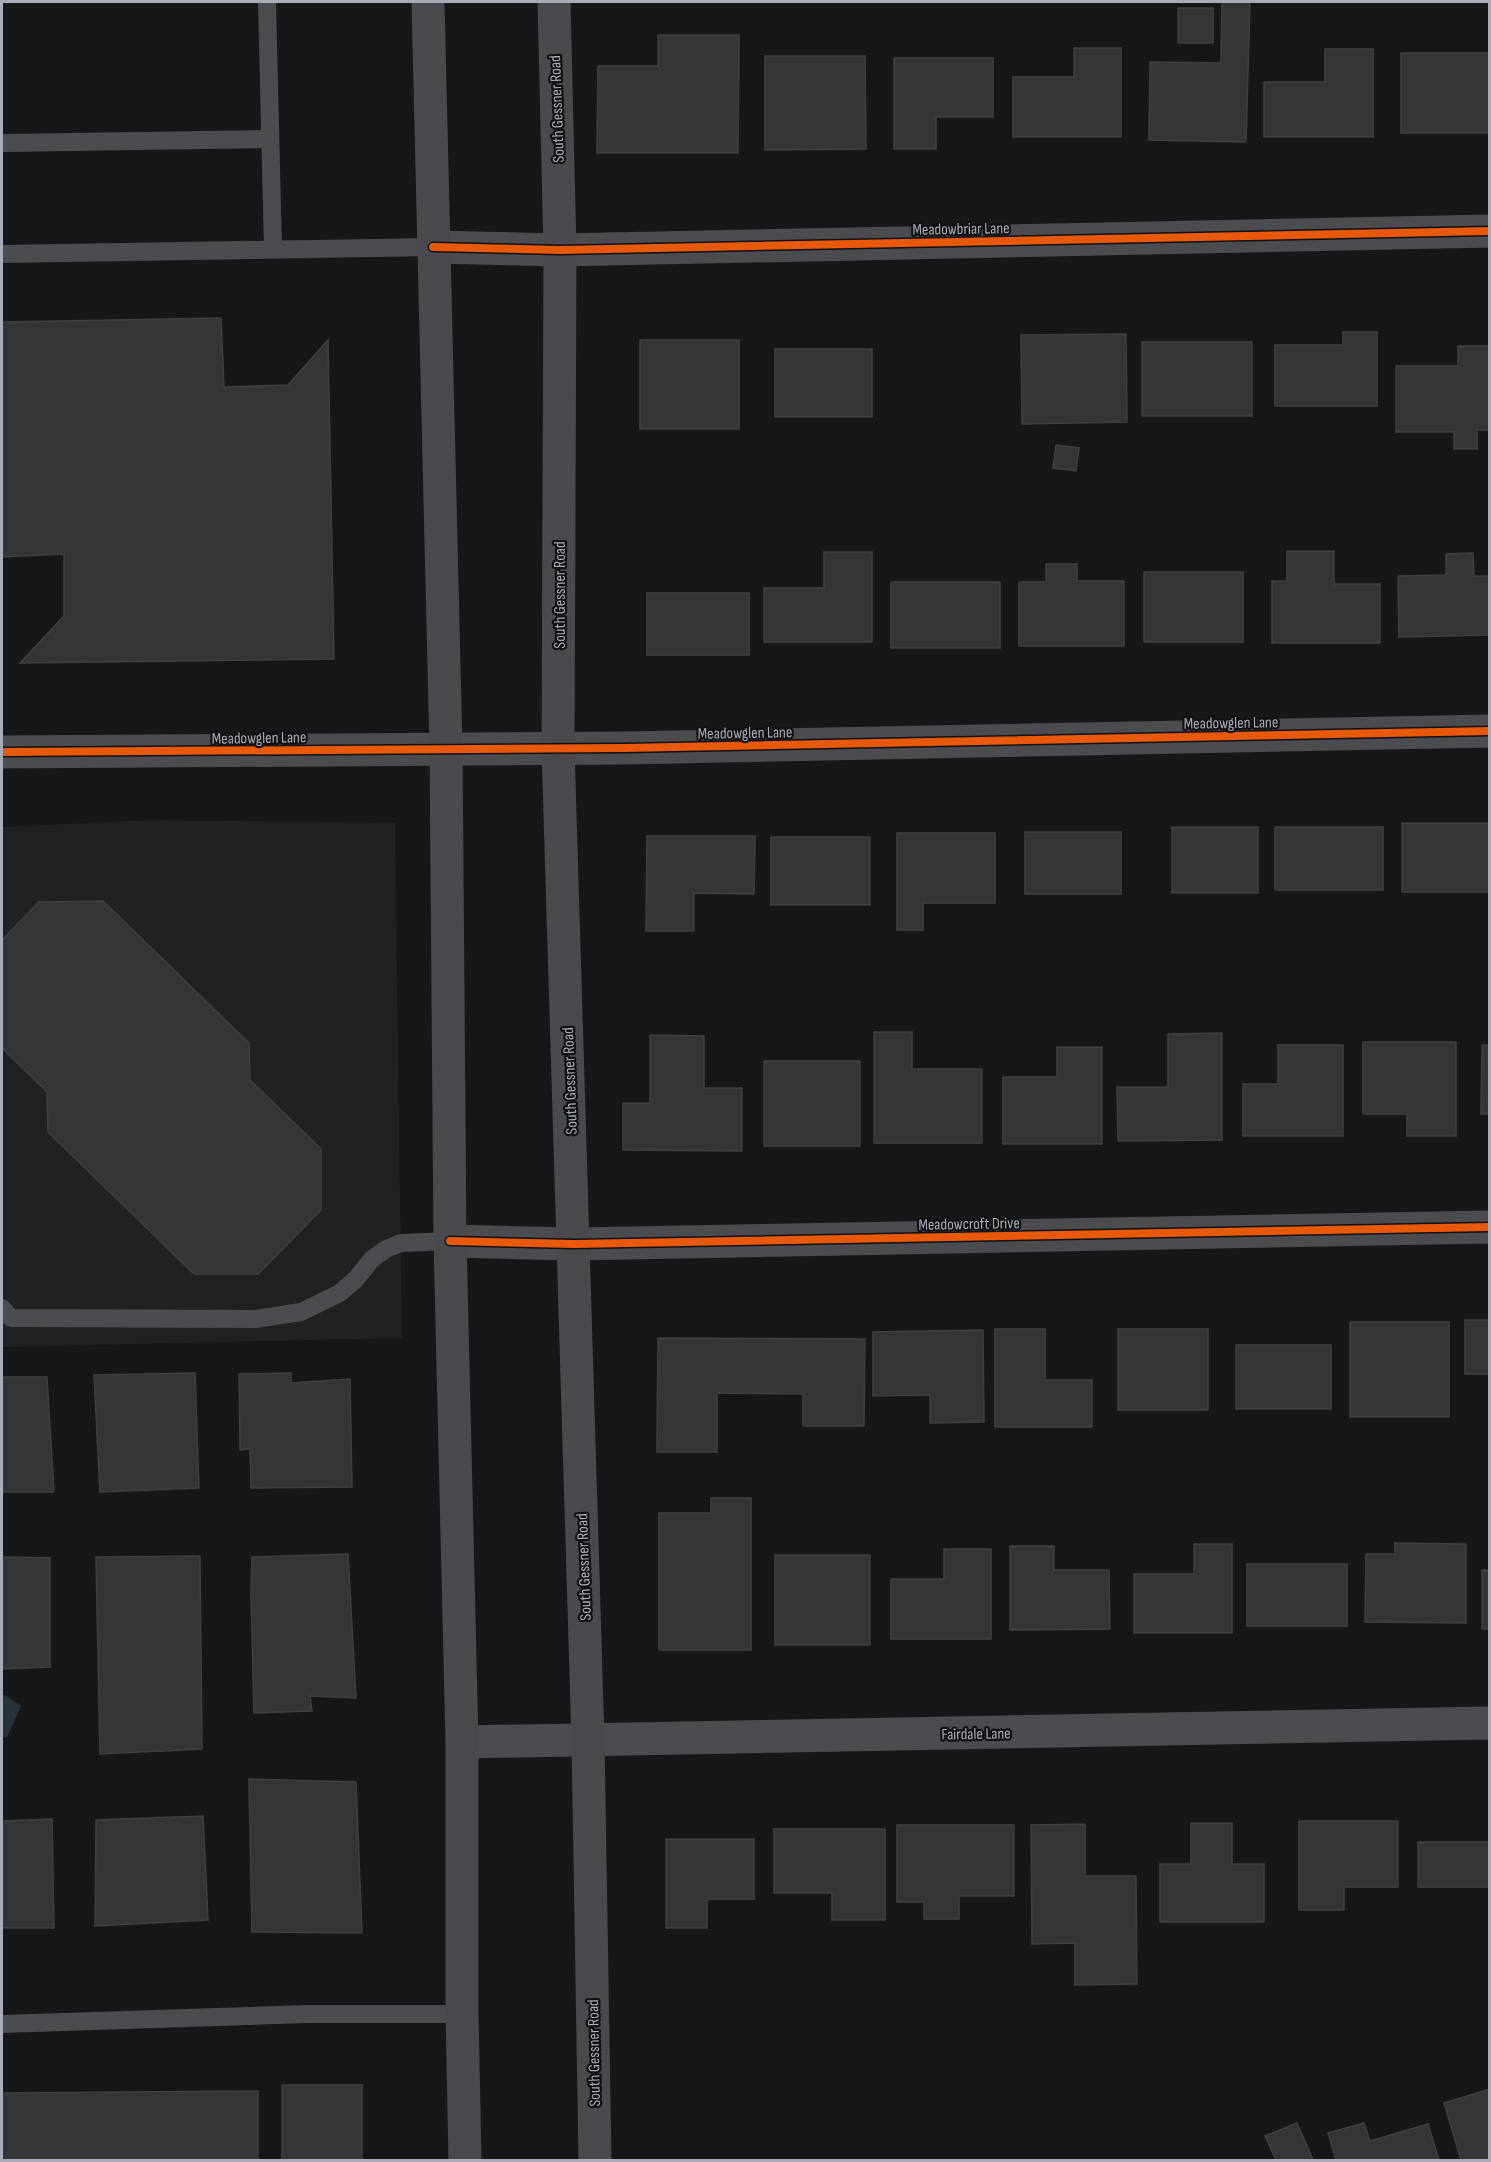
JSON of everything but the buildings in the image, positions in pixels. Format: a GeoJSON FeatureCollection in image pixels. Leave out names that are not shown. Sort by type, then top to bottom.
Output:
{"type":"FeatureCollection","features":[{"type":"Feature","properties":{"kind":"main road"},"geometry":{"type":"LineString","coordinates":[[428,2],[446,749],[450,1241],[462,1742],[462,2014],[465,2160]]}},
{"type":"Feature","properties":{"kind":"main road","name":"South Gessner Road"},"geometry":{"type":"LineString","coordinates":[[554,2],[560,250],[558,748],[588,1740],[595,2160]]}},
{"type":"Feature","properties":{"kind":"street","name":"Meadowbriar Lane"},"geometry":{"type":"LineString","coordinates":[[433,247],[560,250],[1490,231]]}},
{"type":"Feature","properties":{"kind":"street","name":"Meadowglen Lane"},"geometry":{"type":"LineString","coordinates":[[2,752],[558,748],[1490,731]]}},
{"type":"Feature","properties":{"kind":"street","name":"Meadowcroft Drive"},"geometry":{"type":"LineString","coordinates":[[450,1241],[574,1244],[1490,1227]]}},
{"type":"Feature","properties":{"kind":"street","name":"Fairdale Lane"},"geometry":{"type":"LineString","coordinates":[[462,1742],[1490,1723]]}},
{"type":"Feature","properties":{"kind":"lane"},"geometry":{"type":"LineString","coordinates":[[267,2],[273,249]]}},
{"type":"Feature","properties":{"kind":"lane"},"geometry":{"type":"LineString","coordinates":[[2,143],[270,138]]}},
{"type":"Feature","properties":{"kind":"lane"},"geometry":{"type":"LineString","coordinates":[[2,254],[433,247]]}},
{"type":"Feature","properties":{"kind":"lane"},"geometry":{"type":"LineString","coordinates":[[2,1308],[11,1318],[255,1318],[301,1312],[340,1293],[356,1279],[372,1259],[387,1249],[401,1243],[450,1241]]}},
{"type":"Feature","properties":{"kind":"lane"},"geometry":{"type":"LineString","coordinates":[[2,2024],[306,2014],[462,2014]]}},
{"type":"Feature","properties":{"kind":"shaded area"},"geometry":{"type":"Polygon","coordinates":[[[153,820],[395,823],[402,1338],[2,1347],[2,827],[153,820]]]}},
{"type":"Feature","properties":{"kind":"shaded area"},"geometry":{"type":"Polygon","coordinates":[[[5,1695],[21,1706],[7,1737],[2,1737],[2,1696],[5,1695]]]}},
{"type":"Feature","properties":{"kind":"cycle path"},"geometry":{"type":"LineString","coordinates":[[433,247],[560,250],[1490,231]]}},
{"type":"Feature","properties":{"kind":"cycle path"},"geometry":{"type":"LineString","coordinates":[[2,752],[623,748],[1490,731]]}},
{"type":"Feature","properties":{"kind":"cycle path"},"geometry":{"type":"LineString","coordinates":[[450,1241],[574,1244],[1490,1227]]}}]}
